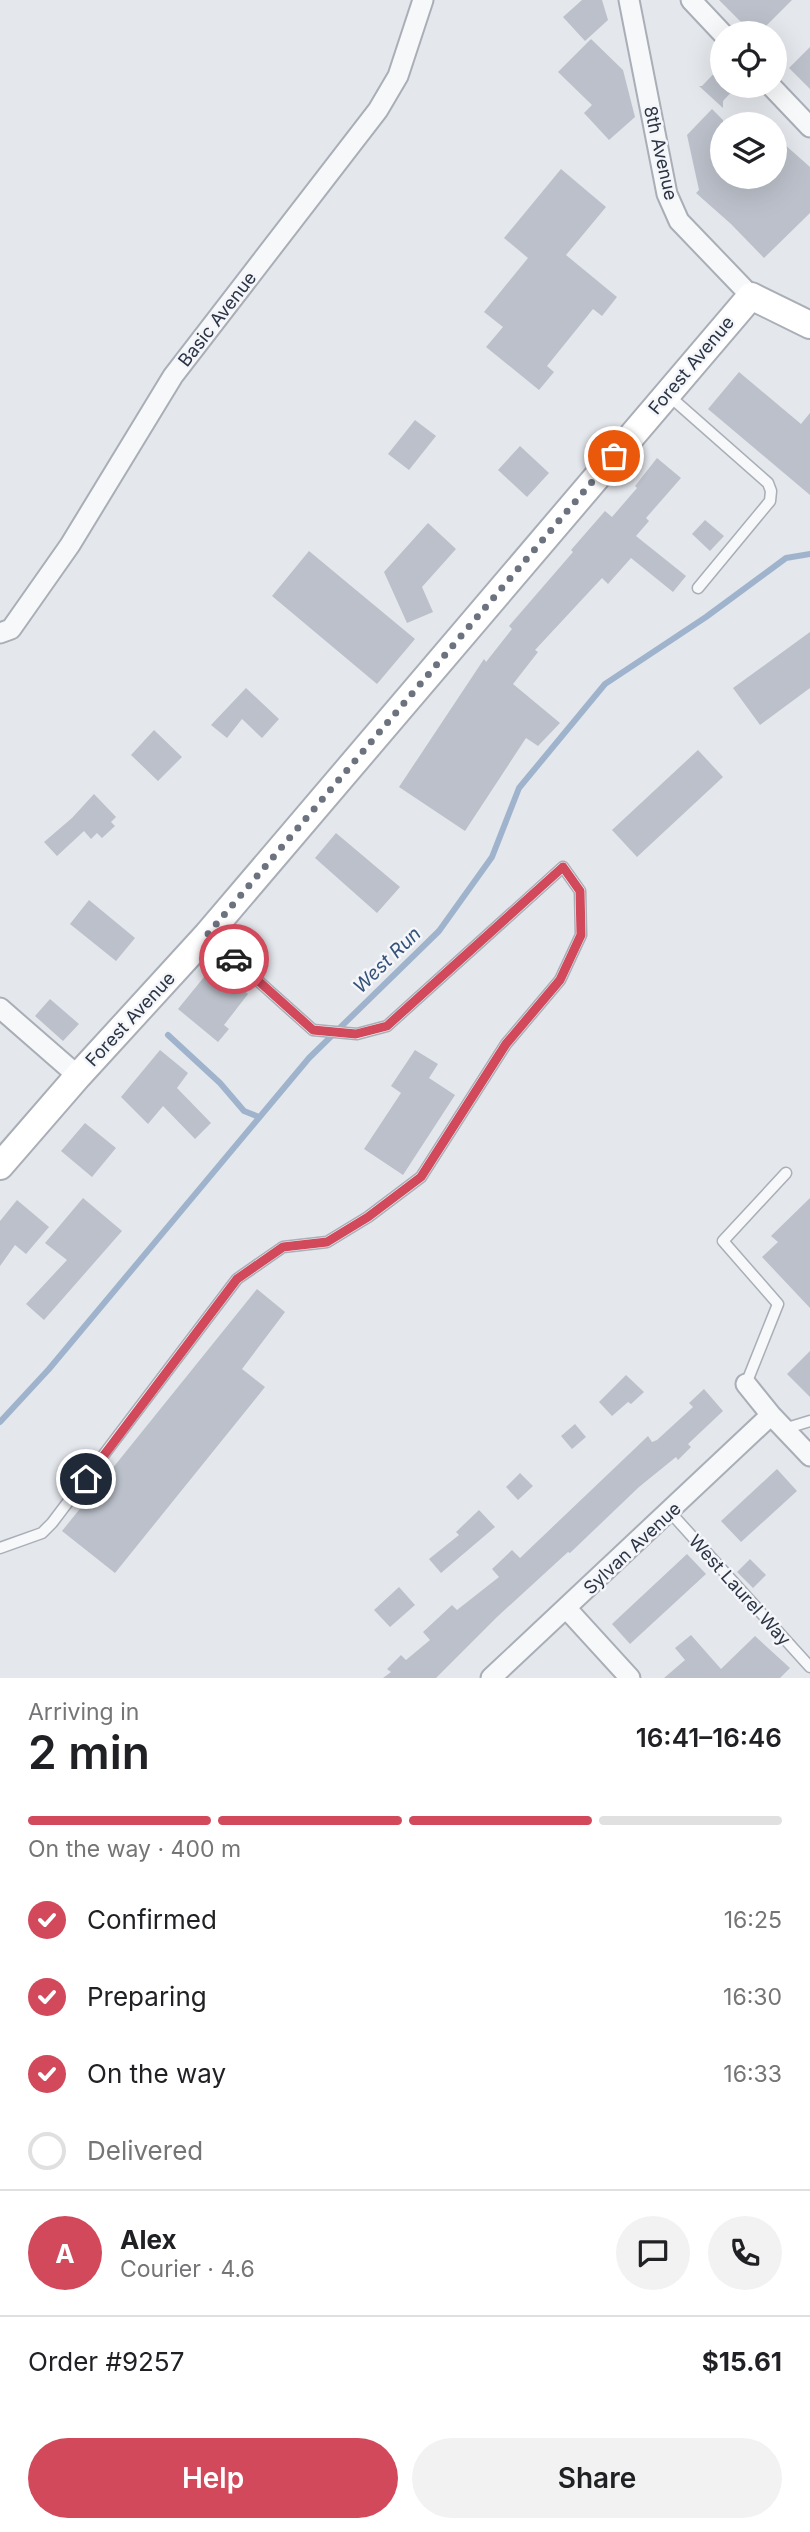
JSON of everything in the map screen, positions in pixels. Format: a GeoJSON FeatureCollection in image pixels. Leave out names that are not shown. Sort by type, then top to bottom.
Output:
{"type":"FeatureCollection","features":[{"type":"Feature","properties":{"kind":"street","name":"Basic Avenue"},"geometry":{"type":"LineString","coordinates":[[0,634],[11,629],[70,545],[173,376],[378,110],[398,76],[423,0]]}},
{"type":"Feature","properties":{"kind":"street","name":"8th Avenue"},"geometry":{"type":"LineString","coordinates":[[629,0],[667,194],[679,221],[751,296],[810,325]]}},
{"type":"Feature","properties":{"kind":"street"},"geometry":{"type":"LineString","coordinates":[[691,0],[711,21]]}},
{"type":"Feature","properties":{"kind":"street"},"geometry":{"type":"LineString","coordinates":[[782,98],[810,127]]}},
{"type":"Feature","properties":{"kind":"street","name":"Forest Avenue"},"geometry":{"type":"LineString","coordinates":[[0,1166],[207,935],[751,296]]}},
{"type":"Feature","properties":{"kind":"street"},"geometry":{"type":"LineString","coordinates":[[0,1008],[78,1076]]}},
{"type":"Feature","properties":{"kind":"street"},"geometry":{"type":"LineString","coordinates":[[746,1384],[810,1456]]}},
{"type":"Feature","properties":{"kind":"street","name":"Sylvan Avenue"},"geometry":{"type":"LineString","coordinates":[[491,1678],[670,1512],[777,1422]]}},
{"type":"Feature","properties":{"kind":"street"},"geometry":{"type":"LineString","coordinates":[[567,1609],[630,1678]]}},
{"type":"Feature","properties":{"kind":"lane"},"geometry":{"type":"LineString","coordinates":[[667,394],[768,483],[771,491],[769,501],[698,588]]}},
{"type":"Feature","properties":{"kind":"lane"},"geometry":{"type":"LineString","coordinates":[[0,1548],[42,1533],[52,1523],[237,1279],[283,1247],[327,1242],[368,1217],[421,1177],[506,1044],[560,980],[581,935],[580,891],[563,867],[387,1026],[356,1034],[313,1030],[207,935]]}},
{"type":"Feature","properties":{"kind":"lane"},"geometry":{"type":"LineString","coordinates":[[746,1384],[778,1304],[723,1241],[786,1174]]}},
{"type":"Feature","properties":{"kind":"lane"},"geometry":{"type":"LineString","coordinates":[[777,1422],[810,1421]]}},
{"type":"Feature","properties":{"kind":"lane","name":"West Laurel Way"},"geometry":{"type":"LineString","coordinates":[[670,1512],[810,1667]]}},
{"type":"Feature","properties":{"kind":"building"},"geometry":{"type":"Polygon","coordinates":[[[582,0],[602,0],[608,20],[585,41],[563,17],[582,0]]]}},
{"type":"Feature","properties":{"kind":"building"},"geometry":{"type":"Polygon","coordinates":[[[719,0],[792,0],[771,21],[740,21],[719,0]]]}},
{"type":"Feature","properties":{"kind":"building"},"geometry":{"type":"Polygon","coordinates":[[[591,39],[623,70],[635,117],[609,140],[584,113],[592,105],[558,72],[591,39]]]}},
{"type":"Feature","properties":{"kind":"building"},"geometry":{"type":"Polygon","coordinates":[[[810,47],[810,89],[789,68],[810,47]]]}},
{"type":"Feature","properties":{"kind":"building"},"geometry":{"type":"Polygon","coordinates":[[[710,78],[710,96],[699,86],[710,78]]]}},
{"type":"Feature","properties":{"kind":"building"},"geometry":{"type":"Polygon","coordinates":[[[712,98],[726,98],[723,108],[712,98]]]}},
{"type":"Feature","properties":{"kind":"building"},"geometry":{"type":"Polygon","coordinates":[[[712,109],[715,112],[710,112],[710,189],[787,189],[787,147],[810,167],[810,213],[764,258],[696,193],[699,190],[687,135],[712,109]]]}},
{"type":"Feature","properties":{"kind":"building"},"geometry":{"type":"Polygon","coordinates":[[[561,169],[606,207],[566,255],[617,297],[602,316],[593,309],[547,366],[554,372],[539,390],[486,347],[503,327],[484,312],[528,258],[504,238],[561,169]]]}},
{"type":"Feature","properties":{"kind":"building"},"geometry":{"type":"Polygon","coordinates":[[[739,372],[801,424],[810,413],[810,495],[708,409],[739,372]]]}},
{"type":"Feature","properties":{"kind":"building"},"geometry":{"type":"Polygon","coordinates":[[[415,420],[436,436],[409,470],[388,454],[415,420]]]}},
{"type":"Feature","properties":{"kind":"building"},"geometry":{"type":"Polygon","coordinates":[[[520,446],[549,473],[527,497],[498,470],[520,446]]]}},
{"type":"Feature","properties":{"kind":"building"},"geometry":{"type":"Polygon","coordinates":[[[657,458],[681,478],[646,518],[649,521],[636,536],[686,576],[673,592],[631,558],[608,584],[602,578],[535,650],[538,652],[513,684],[560,723],[538,746],[526,738],[465,831],[399,787],[484,659],[486,662],[512,629],[509,626],[605,511],[612,517],[637,488],[635,486],[657,458]]]}},
{"type":"Feature","properties":{"kind":"building"},"geometry":{"type":"Polygon","coordinates":[[[705,520],[724,536],[710,551],[692,534],[705,520]]]}},
{"type":"Feature","properties":{"kind":"building"},"geometry":{"type":"Polygon","coordinates":[[[428,523],[456,549],[422,587],[433,612],[407,623],[384,572],[428,523]]]}},
{"type":"Feature","properties":{"kind":"building"},"geometry":{"type":"Polygon","coordinates":[[[309,551],[415,639],[377,684],[272,596],[309,551]]]}},
{"type":"Feature","properties":{"kind":"building"},"geometry":{"type":"Polygon","coordinates":[[[810,632],[810,688],[760,725],[733,688],[810,632]]]}},
{"type":"Feature","properties":{"kind":"building"},"geometry":{"type":"Polygon","coordinates":[[[246,688],[279,719],[262,738],[242,719],[227,738],[211,725],[246,688]]]}},
{"type":"Feature","properties":{"kind":"building"},"geometry":{"type":"Polygon","coordinates":[[[154,730],[182,757],[158,781],[131,755],[154,730]]]}},
{"type":"Feature","properties":{"kind":"building"},"geometry":{"type":"Polygon","coordinates":[[[698,750],[723,777],[637,857],[612,830],[698,750]]]}},
{"type":"Feature","properties":{"kind":"building"},"geometry":{"type":"Polygon","coordinates":[[[94,794],[116,817],[111,822],[115,826],[102,838],[97,833],[91,839],[84,831],[57,856],[44,842],[94,794]]]}},
{"type":"Feature","properties":{"kind":"building"},"geometry":{"type":"Polygon","coordinates":[[[336,833],[400,887],[377,913],[315,858],[336,833]]]}},
{"type":"Feature","properties":{"kind":"building"},"geometry":{"type":"Polygon","coordinates":[[[89,900],[135,938],[116,961],[70,924],[89,900]]]}},
{"type":"Feature","properties":{"kind":"building"},"geometry":{"type":"Polygon","coordinates":[[[213,966],[248,994],[224,1025],[229,1029],[218,1042],[178,1009],[213,966]]]}},
{"type":"Feature","properties":{"kind":"building"},"geometry":{"type":"Polygon","coordinates":[[[50,999],[79,1024],[63,1041],[35,1016],[50,999]]]}},
{"type":"Feature","properties":{"kind":"building"},"geometry":{"type":"Polygon","coordinates":[[[160,1050],[188,1073],[177,1088],[211,1123],[195,1139],[163,1106],[148,1124],[121,1097],[160,1050]]]}},
{"type":"Feature","properties":{"kind":"building"},"geometry":{"type":"Polygon","coordinates":[[[415,1050],[438,1064],[429,1078],[455,1095],[403,1175],[364,1149],[401,1093],[391,1086],[415,1050]]]}},
{"type":"Feature","properties":{"kind":"building"},"geometry":{"type":"Polygon","coordinates":[[[85,1123],[116,1148],[92,1177],[61,1151],[85,1123]]]}},
{"type":"Feature","properties":{"kind":"building"},"geometry":{"type":"Polygon","coordinates":[[[83,1198],[122,1231],[44,1320],[26,1304],[67,1260],[45,1243],[83,1198]]]}},
{"type":"Feature","properties":{"kind":"building"},"geometry":{"type":"Polygon","coordinates":[[[810,1198],[810,1308],[762,1257],[778,1242],[771,1236],[810,1198]]]}},
{"type":"Feature","properties":{"kind":"building"},"geometry":{"type":"Polygon","coordinates":[[[17,1200],[49,1227],[26,1254],[15,1245],[0,1266],[0,1221],[17,1200]]]}},
{"type":"Feature","properties":{"kind":"building"},"geometry":{"type":"Polygon","coordinates":[[[257,1289],[285,1312],[242,1369],[265,1387],[115,1573],[62,1531],[257,1289]]]}},
{"type":"Feature","properties":{"kind":"building"},"geometry":{"type":"Polygon","coordinates":[[[810,1351],[810,1397],[787,1374],[810,1351]]]}},
{"type":"Feature","properties":{"kind":"building"},"geometry":{"type":"Polygon","coordinates":[[[626,1375],[644,1392],[612,1416],[599,1402],[626,1375]]]}},
{"type":"Feature","properties":{"kind":"building"},"geometry":{"type":"Polygon","coordinates":[[[704,1389],[723,1411],[688,1444],[691,1447],[678,1460],[676,1457],[639,1487],[497,1617],[436,1678],[383,1678],[391,1672],[387,1669],[401,1655],[406,1660],[430,1640],[423,1632],[452,1605],[457,1610],[499,1577],[492,1569],[512,1550],[520,1558],[648,1436],[652,1442],[657,1440],[693,1407],[689,1403],[704,1389]]]}},
{"type":"Feature","properties":{"kind":"building"},"geometry":{"type":"Polygon","coordinates":[[[575,1424],[586,1437],[572,1449],[561,1436],[575,1424]]]}},
{"type":"Feature","properties":{"kind":"building"},"geometry":{"type":"Polygon","coordinates":[[[777,1469],[797,1491],[741,1542],[721,1521],[777,1469]]]}},
{"type":"Feature","properties":{"kind":"building"},"geometry":{"type":"Polygon","coordinates":[[[520,1473],[533,1486],[518,1500],[506,1487],[520,1473]]]}},
{"type":"Feature","properties":{"kind":"building"},"geometry":{"type":"Polygon","coordinates":[[[479,1510],[495,1527],[441,1573],[429,1559],[459,1535],[456,1532],[479,1510]]]}},
{"type":"Feature","properties":{"kind":"building"},"geometry":{"type":"Polygon","coordinates":[[[687,1554],[706,1574],[630,1644],[612,1624],[687,1554]]]}},
{"type":"Feature","properties":{"kind":"building"},"geometry":{"type":"Polygon","coordinates":[[[750,1559],[766,1575],[753,1588],[737,1572],[750,1559]]]}},
{"type":"Feature","properties":{"kind":"building"},"geometry":{"type":"Polygon","coordinates":[[[399,1587],[415,1605],[390,1627],[374,1610],[399,1587]]]}},
{"type":"Feature","properties":{"kind":"building"},"geometry":{"type":"Polygon","coordinates":[[[691,1635],[721,1669],[755,1636],[790,1668],[780,1678],[664,1678],[685,1660],[675,1648],[691,1635]]]}},
{"type":"Feature","properties":{"kind":"waterway","name":"West Run"},"geometry":{"type":"LineString","coordinates":[[0,1422],[49,1369],[309,1058],[439,931],[492,857],[519,788],[605,684],[706,617],[786,558],[810,554]]}},
{"type":"Feature","properties":{"kind":"waterway"},"geometry":{"type":"LineString","coordinates":[[168,1035],[220,1083],[244,1111],[259,1117]]}},
{"type":"Feature","properties":{"kind":"way so far"},"geometry":{"type":"LineString","coordinates":[[234,959],[207,935],[614,456]]}},
{"type":"Feature","properties":{"kind":"route"},"geometry":{"type":"LineString","coordinates":[[86,1479],[237,1279],[283,1247],[327,1242],[368,1217],[421,1177],[506,1044],[560,980],[581,935],[580,891],[563,867],[387,1026],[356,1034],[313,1030],[234,959]]}}]}
